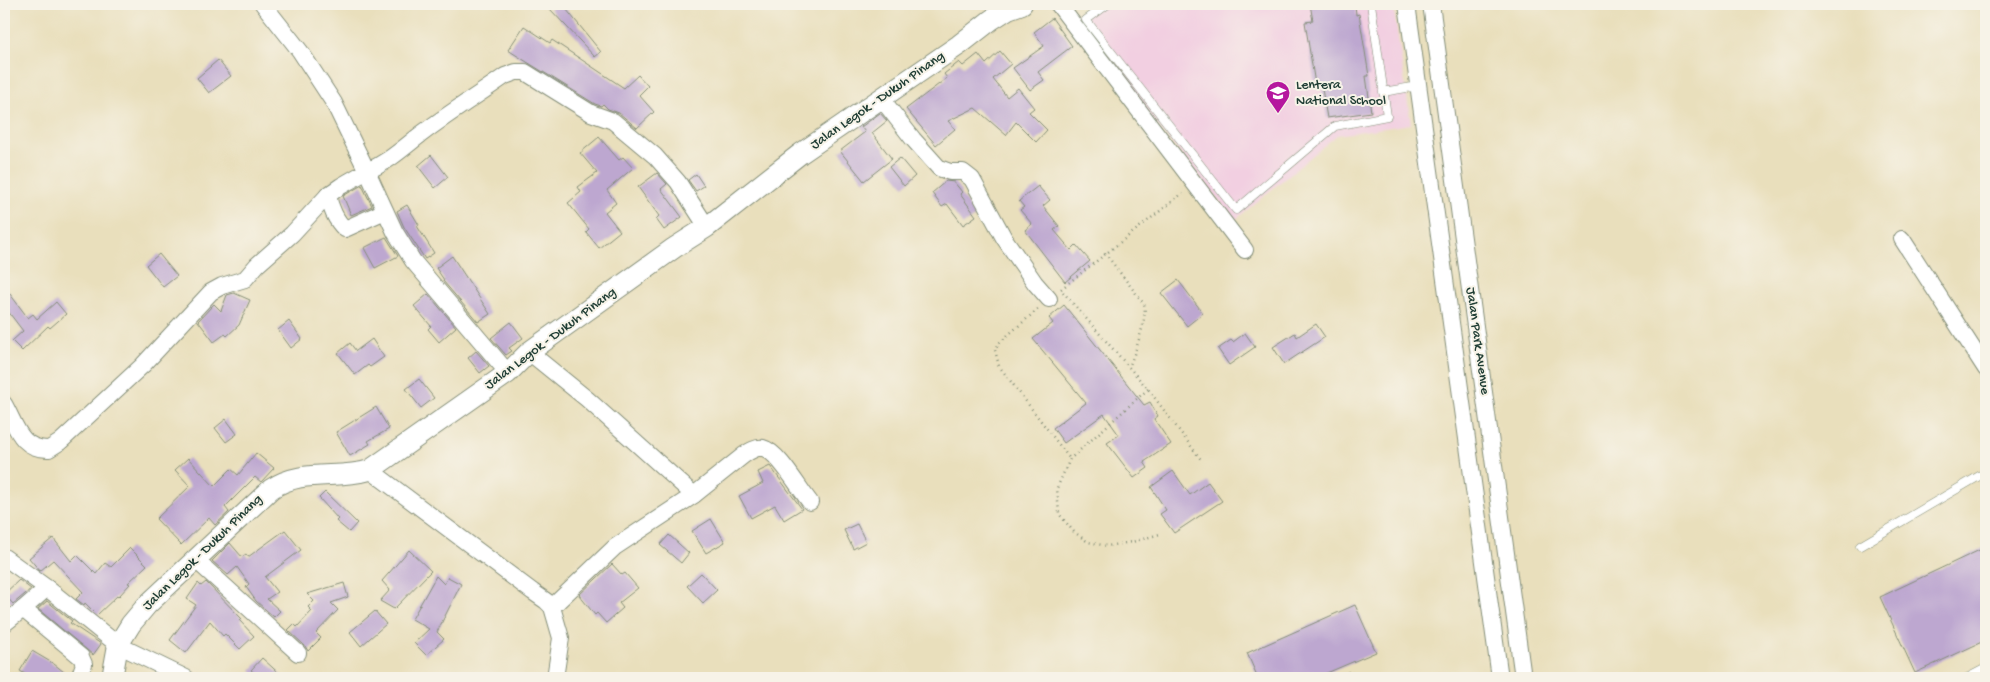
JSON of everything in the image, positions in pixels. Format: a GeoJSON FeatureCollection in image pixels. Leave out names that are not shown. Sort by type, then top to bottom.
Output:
{"type":"FeatureCollection","features":[{"type":"Feature","properties":{"kind":"street"},"geometry":{"type":"LineString","coordinates":[[263,4],[300,51],[334,103],[385,212],[413,261],[508,373]]}},
{"type":"Feature","properties":{"kind":"street","name":"Jalan Legok - Dukuh Pinang"},"geometry":{"type":"LineString","coordinates":[[112,678],[118,644],[146,605],[196,560],[245,511],[283,481],[295,477],[353,475],[370,470],[508,373],[529,352],[674,248],[707,228],[800,154],[990,20],[1008,9],[1022,4]]}},
{"type":"Feature","properties":{"kind":"street"},"geometry":{"type":"LineString","coordinates":[[1058,4],[1245,250]]}},
{"type":"Feature","properties":{"kind":"street","name":"Jalan Park Avenue"},"geometry":{"type":"LineString","coordinates":[[1407,4],[1500,678]]}},
{"type":"Feature","properties":{"kind":"street","name":"Jalan Park Avenue"},"geometry":{"type":"LineString","coordinates":[[1431,4],[1523,678]]}},
{"type":"Feature","properties":{"kind":"street"},"geometry":{"type":"LineString","coordinates":[[4,404],[22,440],[34,448],[49,450],[143,365],[211,292],[222,286],[245,279],[257,265],[292,234],[328,195],[341,186],[380,166],[424,132],[505,76],[516,72],[525,72],[591,113],[613,121],[655,156],[678,182],[707,228]]}},
{"type":"Feature","properties":{"kind":"street"},"geometry":{"type":"LineString","coordinates":[[881,98],[913,139],[939,168],[950,172],[963,172],[972,179],[1004,238],[1035,283],[1055,294]]}},
{"type":"Feature","properties":{"kind":"street"},"geometry":{"type":"LineString","coordinates":[[328,195],[329,202],[340,224],[345,229],[385,212]]}},
{"type":"Feature","properties":{"kind":"street"},"geometry":{"type":"LineString","coordinates":[[1902,239],[1912,250],[1986,369]]}},
{"type":"Feature","properties":{"kind":"street"},"geometry":{"type":"LineString","coordinates":[[529,352],[587,399],[694,495]]}},
{"type":"Feature","properties":{"kind":"street"},"geometry":{"type":"LineString","coordinates":[[552,607],[616,547],[694,495],[750,450],[762,448],[774,455],[810,502]]}},
{"type":"Feature","properties":{"kind":"street"},"geometry":{"type":"LineString","coordinates":[[370,470],[467,544],[546,600],[552,607],[561,638],[555,678]]}},
{"type":"Feature","properties":{"kind":"street"},"geometry":{"type":"LineString","coordinates":[[4,557],[118,644],[186,678]]}},
{"type":"Feature","properties":{"kind":"street"},"geometry":{"type":"LineString","coordinates":[[196,560],[298,653]]}},
{"type":"Feature","properties":{"kind":"street"},"geometry":{"type":"LineString","coordinates":[[4,624],[47,588]]}},
{"type":"Feature","properties":{"kind":"street"},"geometry":{"type":"LineString","coordinates":[[23,609],[81,657],[84,664],[79,678]]}},
{"type":"Feature","properties":{"kind":"lane"},"geometry":{"type":"LineString","coordinates":[[1108,4],[1086,20],[1236,210],[1335,126],[1387,116],[1371,4]]}},
{"type":"Feature","properties":{"kind":"lane"},"geometry":{"type":"LineString","coordinates":[[1383,92],[1418,86]]}},
{"type":"Feature","properties":{"kind":"lane"},"geometry":{"type":"LineString","coordinates":[[1860,546],[1986,472]]}},
{"type":"Feature","properties":{"kind":"lane"},"geometry":{"type":"LineString","coordinates":[[1967,678],[1986,668]]}},
{"type":"Feature","properties":{"kind":"path"},"geometry":{"type":"LineString","coordinates":[[1070,459],[1000,366],[995,350],[999,343],[1055,294],[1194,184]]}},
{"type":"Feature","properties":{"kind":"path"},"geometry":{"type":"LineString","coordinates":[[1105,253],[1144,304],[1146,311],[1129,367]]}},
{"type":"Feature","properties":{"kind":"path"},"geometry":{"type":"LineString","coordinates":[[1055,294],[1129,367],[1148,389],[1202,461]]}},
{"type":"Feature","properties":{"kind":"path"},"geometry":{"type":"LineString","coordinates":[[1148,389],[1070,459],[1057,488],[1059,514],[1074,532],[1088,542],[1107,546],[1132,542],[1160,534]]}},
{"type":"Feature","properties":{"kind":"path"},"geometry":{"type":"LineString","coordinates":[[1334,678],[1351,671],[1354,678]]}},
{"type":"Feature","properties":{"kind":"shaded area","name":"Lentera National School"},"geometry":{"type":"Polygon","coordinates":[[[1095,4],[1393,4],[1411,124],[1337,135],[1235,220],[1139,104],[1072,17],[1095,4]]]}},
{"type":"Feature","properties":{"kind":"building"},"geometry":{"type":"Polygon","coordinates":[[[556,4],[562,4],[601,52],[595,57],[550,9],[556,4]]]}},
{"type":"Feature","properties":{"kind":"building"},"geometry":{"type":"Polygon","coordinates":[[[1310,4],[1355,4],[1356,15],[1359,14],[1369,76],[1366,76],[1371,112],[1327,118],[1321,83],[1315,84],[1305,22],[1313,21],[1310,4]]]}},
{"type":"Feature","properties":{"kind":"building"},"geometry":{"type":"Polygon","coordinates":[[[1052,18],[1072,46],[1038,72],[1044,80],[1030,90],[1013,68],[1044,46],[1034,32],[1052,18]]]}},
{"type":"Feature","properties":{"kind":"building"},"geometry":{"type":"Polygon","coordinates":[[[524,26],[550,43],[552,40],[624,88],[638,75],[648,86],[639,95],[654,112],[637,128],[619,113],[608,109],[603,104],[601,106],[595,104],[508,50],[524,26]]]}},
{"type":"Feature","properties":{"kind":"building"},"geometry":{"type":"Polygon","coordinates":[[[1000,51],[1011,64],[993,79],[1007,97],[1018,88],[1034,108],[1029,112],[1047,130],[1036,142],[1016,122],[1006,135],[975,108],[948,121],[955,129],[936,145],[906,109],[947,78],[944,74],[959,62],[963,66],[978,54],[986,64],[1000,51]]]}},
{"type":"Feature","properties":{"kind":"building"},"geometry":{"type":"Polygon","coordinates":[[[218,60],[231,76],[209,93],[197,78],[218,60]]]}},
{"type":"Feature","properties":{"kind":"building"},"geometry":{"type":"Polygon","coordinates":[[[880,113],[887,121],[872,133],[892,159],[864,181],[840,151],[865,132],[861,127],[880,113]]]}},
{"type":"Feature","properties":{"kind":"building"},"geometry":{"type":"Polygon","coordinates":[[[599,137],[619,160],[623,157],[633,168],[607,190],[616,203],[605,212],[620,231],[599,248],[586,232],[589,229],[568,203],[581,192],[578,187],[597,173],[580,153],[599,137]]]}},
{"type":"Feature","properties":{"kind":"building"},"geometry":{"type":"Polygon","coordinates":[[[431,155],[448,177],[435,188],[418,166],[431,155]]]}},
{"type":"Feature","properties":{"kind":"building"},"geometry":{"type":"Polygon","coordinates":[[[900,158],[915,176],[904,186],[889,167],[900,158]]]}},
{"type":"Feature","properties":{"kind":"building"},"geometry":{"type":"Polygon","coordinates":[[[657,173],[667,184],[661,189],[682,217],[664,230],[656,219],[659,216],[638,187],[657,173]]]}},
{"type":"Feature","properties":{"kind":"building"},"geometry":{"type":"Polygon","coordinates":[[[696,174],[704,186],[696,191],[688,180],[696,174]]]}},
{"type":"Feature","properties":{"kind":"building"},"geometry":{"type":"Polygon","coordinates":[[[946,181],[954,182],[976,216],[963,225],[947,204],[942,207],[932,193],[946,181]]]}},
{"type":"Feature","properties":{"kind":"building"},"geometry":{"type":"Polygon","coordinates":[[[362,185],[372,206],[351,215],[343,196],[362,185]]]}},
{"type":"Feature","properties":{"kind":"building"},"geometry":{"type":"Polygon","coordinates":[[[1038,186],[1050,200],[1043,206],[1059,226],[1054,230],[1071,250],[1076,245],[1090,261],[1065,282],[1025,230],[1032,224],[1020,210],[1024,207],[1019,201],[1038,186]]]}},
{"type":"Feature","properties":{"kind":"building"},"geometry":{"type":"Polygon","coordinates":[[[407,205],[419,225],[417,226],[434,253],[425,259],[404,227],[397,211],[407,205]]]}},
{"type":"Feature","properties":{"kind":"building"},"geometry":{"type":"Polygon","coordinates":[[[386,237],[398,256],[375,268],[364,248],[386,237]]]}},
{"type":"Feature","properties":{"kind":"building"},"geometry":{"type":"Polygon","coordinates":[[[159,254],[177,276],[163,287],[146,265],[159,254]]]}},
{"type":"Feature","properties":{"kind":"building"},"geometry":{"type":"Polygon","coordinates":[[[452,256],[490,314],[478,322],[443,281],[436,268],[452,256]]]}},
{"type":"Feature","properties":{"kind":"building"},"geometry":{"type":"Polygon","coordinates":[[[1178,280],[1203,313],[1187,326],[1161,293],[1178,280]]]}},
{"type":"Feature","properties":{"kind":"building"},"geometry":{"type":"Polygon","coordinates":[[[4,286],[28,318],[33,314],[37,319],[56,302],[66,314],[50,328],[48,326],[22,351],[12,341],[23,331],[4,306],[4,286]]]}},
{"type":"Feature","properties":{"kind":"building"},"geometry":{"type":"Polygon","coordinates":[[[234,293],[250,300],[239,325],[227,336],[225,334],[214,342],[198,321],[214,304],[221,311],[227,295],[234,293]]]}},
{"type":"Feature","properties":{"kind":"building"},"geometry":{"type":"Polygon","coordinates":[[[428,294],[456,327],[439,342],[428,329],[431,326],[414,306],[428,294]]]}},
{"type":"Feature","properties":{"kind":"building"},"geometry":{"type":"Polygon","coordinates":[[[1064,305],[1144,405],[1150,402],[1158,416],[1154,419],[1171,444],[1144,462],[1148,468],[1134,478],[1107,443],[1119,435],[1104,414],[1064,443],[1053,428],[1086,403],[1033,339],[1053,323],[1049,318],[1064,305]]]}},
{"type":"Feature","properties":{"kind":"building"},"geometry":{"type":"Polygon","coordinates":[[[289,321],[302,339],[291,348],[278,330],[289,321]]]}},
{"type":"Feature","properties":{"kind":"building"},"geometry":{"type":"Polygon","coordinates":[[[511,322],[523,338],[509,348],[512,351],[506,355],[491,338],[511,322]]]}},
{"type":"Feature","properties":{"kind":"building"},"geometry":{"type":"Polygon","coordinates":[[[1316,324],[1325,337],[1284,364],[1273,347],[1295,333],[1297,337],[1316,324]]]}},
{"type":"Feature","properties":{"kind":"building"},"geometry":{"type":"Polygon","coordinates":[[[1245,333],[1255,347],[1229,365],[1218,349],[1231,340],[1233,342],[1245,333]]]}},
{"type":"Feature","properties":{"kind":"building"},"geometry":{"type":"Polygon","coordinates":[[[372,339],[384,357],[370,367],[368,365],[355,375],[338,353],[350,343],[356,351],[372,339]]]}},
{"type":"Feature","properties":{"kind":"building"},"geometry":{"type":"Polygon","coordinates":[[[476,351],[489,366],[480,373],[468,358],[476,351]]]}},
{"type":"Feature","properties":{"kind":"building"},"geometry":{"type":"Polygon","coordinates":[[[419,379],[434,398],[421,408],[406,389],[419,379]]]}},
{"type":"Feature","properties":{"kind":"building"},"geometry":{"type":"Polygon","coordinates":[[[376,407],[389,429],[368,441],[370,444],[350,456],[336,432],[376,407]]]}},
{"type":"Feature","properties":{"kind":"building"},"geometry":{"type":"Polygon","coordinates":[[[226,419],[237,434],[226,442],[215,428],[226,419]]]}},
{"type":"Feature","properties":{"kind":"building"},"geometry":{"type":"Polygon","coordinates":[[[256,453],[274,468],[261,482],[255,477],[225,507],[229,512],[215,525],[209,518],[181,545],[156,519],[190,486],[175,470],[188,458],[214,486],[231,469],[238,475],[256,453]]]}},
{"type":"Feature","properties":{"kind":"building"},"geometry":{"type":"Polygon","coordinates":[[[770,466],[802,509],[784,520],[775,505],[751,518],[739,496],[763,483],[758,472],[770,466]]]}},
{"type":"Feature","properties":{"kind":"building"},"geometry":{"type":"Polygon","coordinates":[[[1173,471],[1190,495],[1208,482],[1222,501],[1174,533],[1160,514],[1166,510],[1151,487],[1173,471]]]}},
{"type":"Feature","properties":{"kind":"building"},"geometry":{"type":"Polygon","coordinates":[[[325,492],[357,523],[349,532],[336,521],[338,519],[319,498],[325,492]]]}},
{"type":"Feature","properties":{"kind":"building"},"geometry":{"type":"Polygon","coordinates":[[[711,519],[725,542],[706,553],[692,531],[711,519]]]}},
{"type":"Feature","properties":{"kind":"building"},"geometry":{"type":"Polygon","coordinates":[[[857,524],[866,542],[853,549],[844,530],[857,524]]]}},
{"type":"Feature","properties":{"kind":"building"},"geometry":{"type":"Polygon","coordinates":[[[285,530],[301,550],[265,577],[277,592],[267,599],[280,611],[274,617],[256,601],[246,587],[249,584],[237,567],[228,575],[212,561],[230,543],[242,557],[246,554],[248,557],[285,530]]]}},
{"type":"Feature","properties":{"kind":"building"},"geometry":{"type":"Polygon","coordinates":[[[669,535],[689,553],[681,563],[660,545],[669,535]]]}},
{"type":"Feature","properties":{"kind":"building"},"geometry":{"type":"Polygon","coordinates":[[[53,538],[71,561],[77,555],[96,574],[105,563],[111,567],[130,548],[147,565],[128,583],[130,584],[119,596],[97,615],[85,603],[84,605],[76,599],[83,592],[53,560],[40,571],[29,558],[53,538]]]}},
{"type":"Feature","properties":{"kind":"building"},"geometry":{"type":"Polygon","coordinates":[[[1986,547],[1986,640],[1915,673],[1880,597],[1986,547]]]}},
{"type":"Feature","properties":{"kind":"building"},"geometry":{"type":"Polygon","coordinates":[[[409,550],[431,571],[394,609],[380,601],[390,590],[382,581],[409,550]]]}},
{"type":"Feature","properties":{"kind":"building"},"geometry":{"type":"Polygon","coordinates":[[[612,564],[622,575],[625,573],[638,588],[619,603],[623,608],[606,623],[597,613],[595,615],[579,595],[612,564]]]}},
{"type":"Feature","properties":{"kind":"building"},"geometry":{"type":"Polygon","coordinates":[[[701,573],[717,590],[703,603],[687,586],[701,573]]]}},
{"type":"Feature","properties":{"kind":"building"},"geometry":{"type":"Polygon","coordinates":[[[436,576],[444,584],[448,577],[461,584],[437,632],[444,639],[426,655],[414,643],[429,629],[412,619],[436,576]]]}},
{"type":"Feature","properties":{"kind":"building"},"geometry":{"type":"Polygon","coordinates":[[[19,580],[31,589],[13,604],[4,594],[19,580]]]}},
{"type":"Feature","properties":{"kind":"building"},"geometry":{"type":"Polygon","coordinates":[[[206,582],[242,619],[240,621],[254,636],[240,649],[225,634],[223,636],[210,621],[186,653],[170,640],[196,605],[187,599],[198,583],[201,586],[206,582]]]}},
{"type":"Feature","properties":{"kind":"building"},"geometry":{"type":"Polygon","coordinates":[[[344,583],[348,597],[331,603],[338,610],[316,633],[321,638],[308,651],[288,630],[294,624],[297,627],[312,611],[308,607],[314,601],[307,594],[344,583]]]}},
{"type":"Feature","properties":{"kind":"building"},"geometry":{"type":"Polygon","coordinates":[[[47,601],[72,621],[70,623],[101,644],[93,655],[38,609],[47,601]]]}},
{"type":"Feature","properties":{"kind":"building"},"geometry":{"type":"Polygon","coordinates":[[[1355,605],[1376,652],[1315,678],[1258,678],[1247,653],[1355,605]]]}},
{"type":"Feature","properties":{"kind":"building"},"geometry":{"type":"Polygon","coordinates":[[[375,611],[386,624],[361,646],[350,632],[375,611]]]}},
{"type":"Feature","properties":{"kind":"building"},"geometry":{"type":"Polygon","coordinates":[[[32,651],[54,664],[69,678],[32,678],[20,671],[32,651]]]}},
{"type":"Feature","properties":{"kind":"building"},"geometry":{"type":"Polygon","coordinates":[[[262,658],[284,678],[260,678],[251,670],[262,658]]]}},
{"type":"Feature","properties":{"kind":"place","name":"Lentera National School"},"geometry":{"type":"Point","coordinates":[1278,114]}}]}
